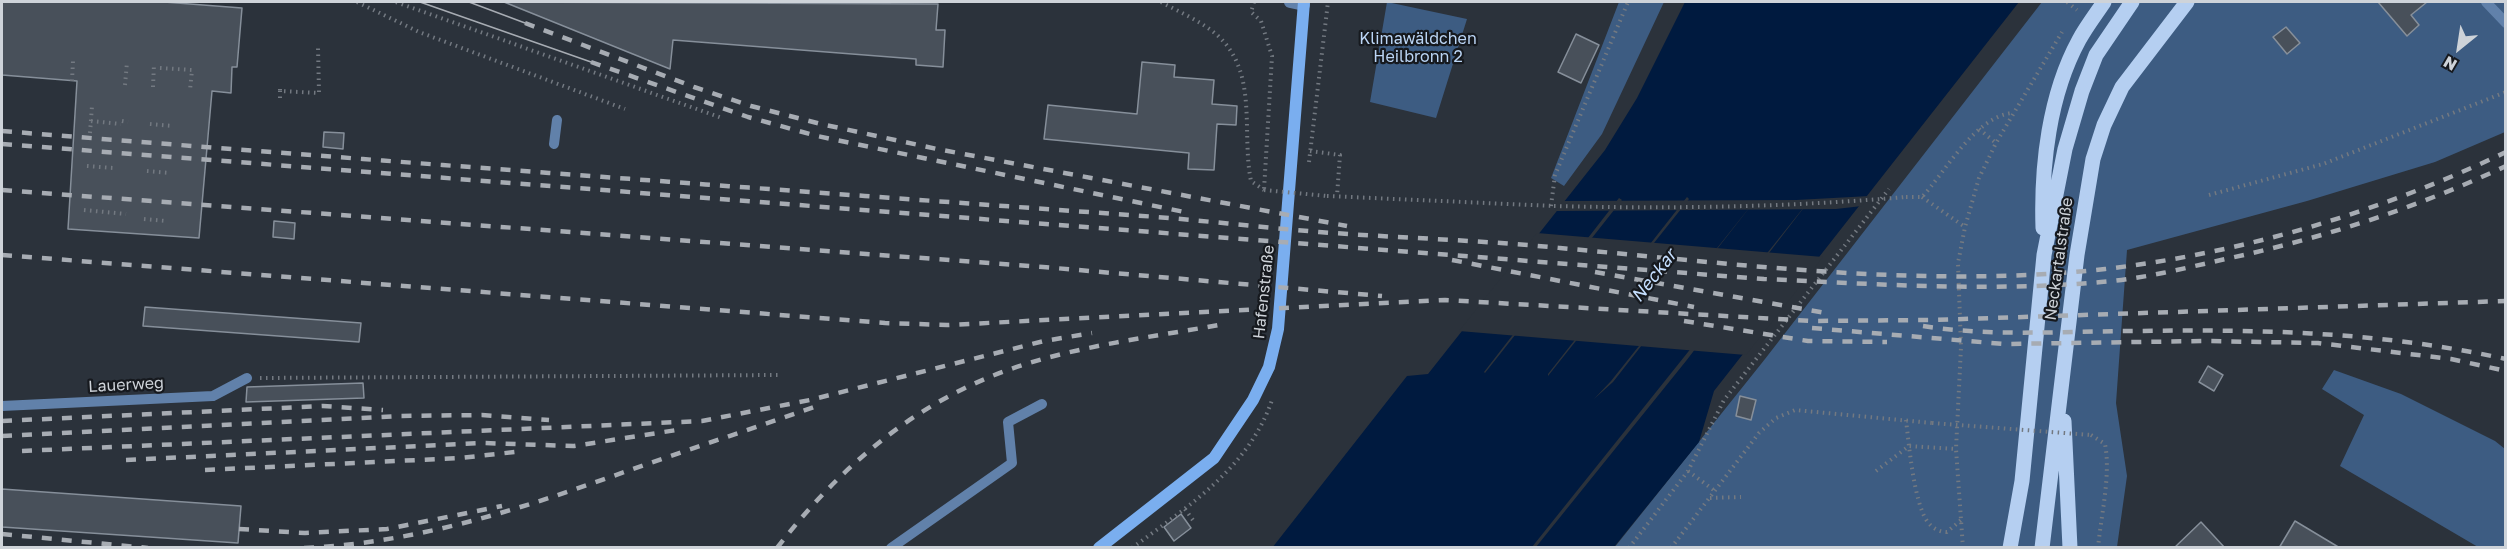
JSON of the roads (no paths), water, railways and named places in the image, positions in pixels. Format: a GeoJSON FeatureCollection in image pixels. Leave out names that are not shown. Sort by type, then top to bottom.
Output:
{"type":"FeatureCollection","features":[{"type":"Feature","properties":{"kind":"main road","name":"Neckartalstraße"},"geometry":{"type":"LineString","coordinates":[[2044,255],[2042,191],[2051,123],[2061,81],[2078,40],[2104,2]]}},
{"type":"Feature","properties":{"kind":"main road","name":"Neckartalstraße"},"geometry":{"type":"LineString","coordinates":[[2010,548],[2022,481],[2044,255],[2065,149],[2082,91],[2096,55],[2132,2]]}},
{"type":"Feature","properties":{"kind":"main road","name":"Neckartalstraße"},"geometry":{"type":"LineString","coordinates":[[2042,548],[2082,219],[2093,159],[2104,125],[2122,87],[2145,53],[2187,2]]}},
{"type":"Feature","properties":{"kind":"main road","name":"Hafenstraße"},"geometry":{"type":"LineString","coordinates":[[1099,548],[1214,458],[1233,433],[1269,367],[1278,328],[1304,3]]}},
{"type":"Feature","properties":{"kind":"main road"},"geometry":{"type":"LineString","coordinates":[[2061,382],[2070,548]]}},
{"type":"Feature","properties":{"kind":"street"},"geometry":{"type":"LineString","coordinates":[[1290,2],[1304,3]]}},
{"type":"Feature","properties":{"kind":"lane"},"geometry":{"type":"LineString","coordinates":[[2486,2],[2505,23]]}},
{"type":"Feature","properties":{"kind":"lane"},"geometry":{"type":"LineString","coordinates":[[554,144],[557,120]]}},
{"type":"Feature","properties":{"kind":"lane","name":"Lauerweg"},"geometry":{"type":"LineString","coordinates":[[2,406],[213,396],[247,378]]}},
{"type":"Feature","properties":{"kind":"lane"},"geometry":{"type":"LineString","coordinates":[[891,548],[1012,463],[1008,422],[1041,404]]}},
{"type":"Feature","properties":{"kind":"water","name":"Neckar"},"geometry":{"type":"Polygon","coordinates":[[[1685,2],[2019,2],[1714,391],[1699,442],[1614,547],[1536,547],[1686,361],[1812,197],[1532,547],[1272,548],[1407,376],[1428,374],[1605,150],[1637,98],[1685,2]],[[1687,197],[1548,376],[1689,199],[1687,197]],[[1619,198],[1484,372],[1485,373],[1622,200],[1619,198]],[[1757,198],[1611,381],[1594,399],[1613,382],[1757,198]]]}},
{"type":"Feature","properties":{"kind":"tram line"},"geometry":{"type":"LineString","coordinates":[[420,2],[591,62]]}},
{"type":"Feature","properties":{"kind":"tram line"},"geometry":{"type":"LineString","coordinates":[[469,2],[525,23]]}},
{"type":"Feature","properties":{"kind":"railway"},"geometry":{"type":"LineString","coordinates":[[525,23],[694,87],[751,106],[821,124],[937,149],[1347,226]]}},
{"type":"Feature","properties":{"kind":"railway"},"geometry":{"type":"LineString","coordinates":[[591,62],[748,117],[817,136],[1189,213]]}},
{"type":"Feature","properties":{"kind":"railway"},"geometry":{"type":"LineString","coordinates":[[2,131],[1153,217],[1319,232],[1530,245],[1763,267],[1900,275],[1969,276],[2105,269],[2157,262],[2259,241],[2310,227],[2410,193],[2506,152]]}},
{"type":"Feature","properties":{"kind":"railway"},"geometry":{"type":"LineString","coordinates":[[2,144],[1764,279],[1974,287],[2116,281],[2258,252],[2401,209],[2506,166]]}},
{"type":"Feature","properties":{"kind":"railway"},"geometry":{"type":"LineString","coordinates":[[2,190],[1043,267],[1382,296]]}},
{"type":"Feature","properties":{"kind":"railway"},"geometry":{"type":"LineString","coordinates":[[2,255],[885,323],[947,325],[1445,300],[1813,321],[1933,320],[2506,301]]}},
{"type":"Feature","properties":{"kind":"railway"},"geometry":{"type":"LineString","coordinates":[[1452,260],[1694,307]]}},
{"type":"Feature","properties":{"kind":"railway"},"geometry":{"type":"LineString","coordinates":[[1595,272],[1831,314]]}},
{"type":"Feature","properties":{"kind":"railway"},"geometry":{"type":"LineString","coordinates":[[1684,321],[1808,341],[1887,342]]}},
{"type":"Feature","properties":{"kind":"railway"},"geometry":{"type":"LineString","coordinates":[[777,548],[817,501],[861,458],[910,420],[963,389],[994,375],[1058,355],[1224,324]]}},
{"type":"Feature","properties":{"kind":"railway"},"geometry":{"type":"LineString","coordinates":[[1923,326],[2030,333],[2231,331],[2322,334],[2414,343],[2506,359]]}},
{"type":"Feature","properties":{"kind":"railway"},"geometry":{"type":"LineString","coordinates":[[1812,328],[2004,344],[2205,341],[2318,343],[2451,359],[2506,371]]}},
{"type":"Feature","properties":{"kind":"railway"},"geometry":{"type":"LineString","coordinates":[[22,451],[702,421],[810,400],[1044,341],[1092,333]]}},
{"type":"Feature","properties":{"kind":"railway"},"geometry":{"type":"LineString","coordinates":[[304,548],[388,539],[510,510],[820,405]]}},
{"type":"Feature","properties":{"kind":"railway"},"geometry":{"type":"LineString","coordinates":[[2,421],[323,406],[383,410]]}},
{"type":"Feature","properties":{"kind":"railway"},"geometry":{"type":"LineString","coordinates":[[2,436],[400,416],[482,415],[549,420]]}},
{"type":"Feature","properties":{"kind":"railway"},"geometry":{"type":"LineString","coordinates":[[126,460],[483,443],[574,446],[683,429]]}},
{"type":"Feature","properties":{"kind":"railway"},"geometry":{"type":"LineString","coordinates":[[205,470],[460,458],[524,451]]}},
{"type":"Feature","properties":{"kind":"railway"},"geometry":{"type":"LineString","coordinates":[[239,529],[305,533],[387,529],[502,506]]}},
{"type":"Feature","properties":{"kind":"railway"},"geometry":{"type":"LineString","coordinates":[[2,534],[148,548]]}},
{"type":"Feature","properties":{"kind":"park label","name":"Klimawäldchen Heilbronn 2"},"geometry":{"type":"Point","coordinates":[1418,48]}}]}
